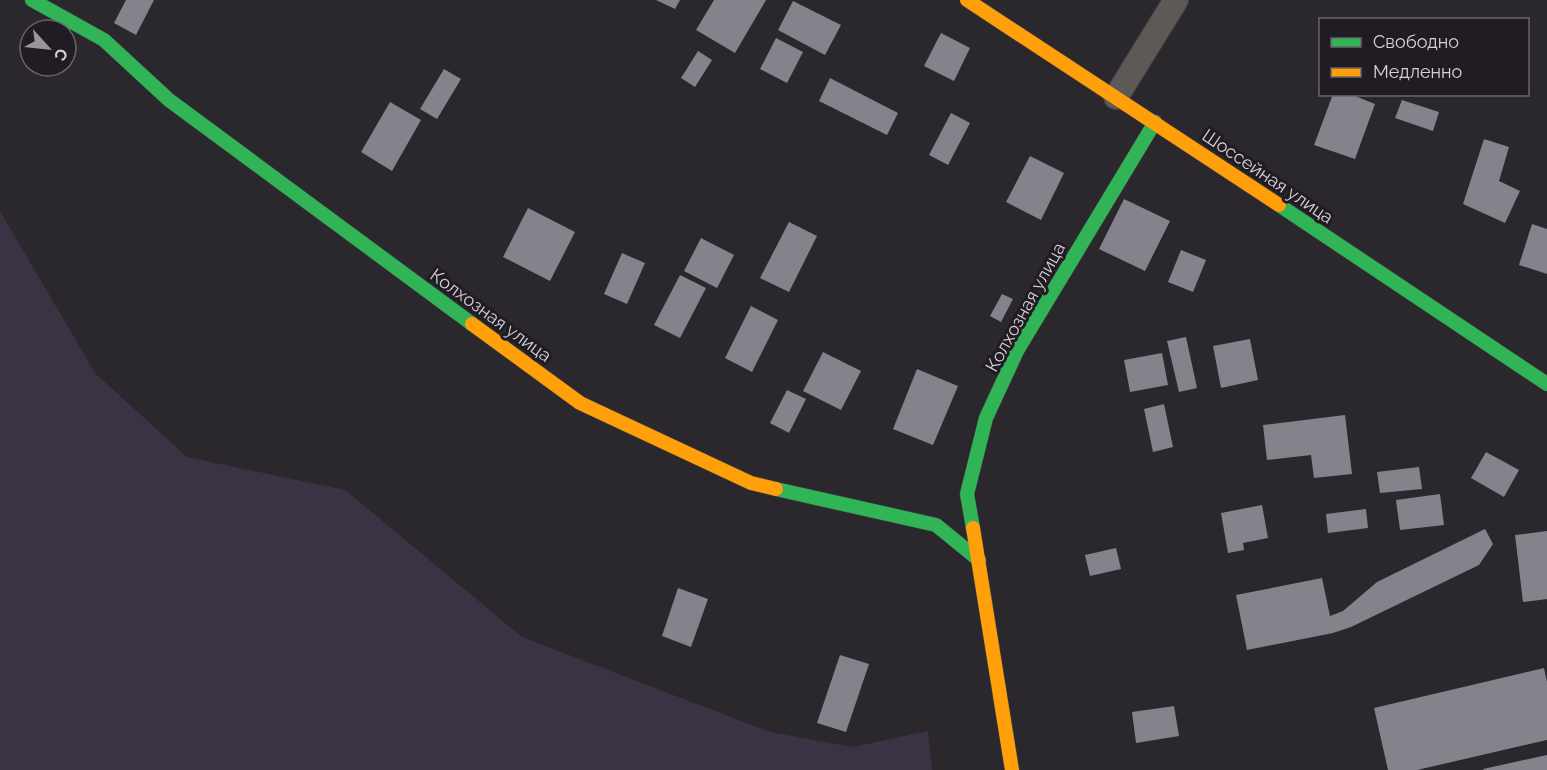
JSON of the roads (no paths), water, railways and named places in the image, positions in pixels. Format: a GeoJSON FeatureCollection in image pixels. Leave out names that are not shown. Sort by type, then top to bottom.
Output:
{"type":"FeatureCollection","features":[{"type":"Feature","properties":{"kind":"street","name":"Колхозная улица"},"geometry":{"type":"LineString","coordinates":[[32,0],[105,40],[169,100],[580,403],[751,483],[936,525],[979,560]]}},
{"type":"Feature","properties":{"kind":"street","name":"Шоссейная улица"},"geometry":{"type":"LineString","coordinates":[[967,0],[1155,122],[1547,384]]}},
{"type":"Feature","properties":{"kind":"street"},"geometry":{"type":"LineString","coordinates":[[1116,97],[1176,0]]}},
{"type":"Feature","properties":{"kind":"street","name":"Колхозная улица"},"geometry":{"type":"LineString","coordinates":[[1012,770],[967,495],[986,418],[1017,351],[1155,122]]}},
{"type":"Feature","properties":{"kind":"street"},"geometry":{"type":"LineString","coordinates":[[936,525],[967,495]]}}]}
